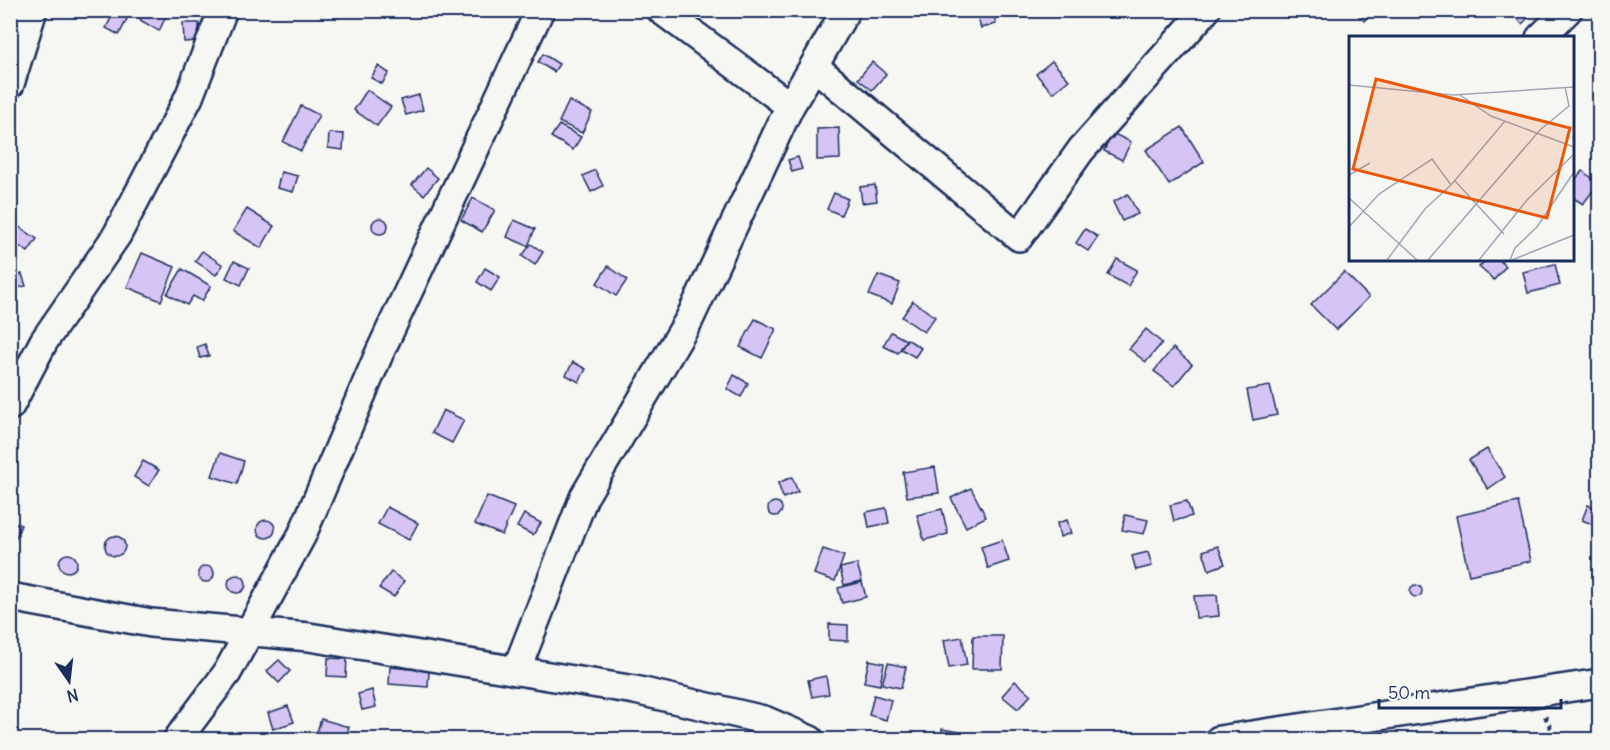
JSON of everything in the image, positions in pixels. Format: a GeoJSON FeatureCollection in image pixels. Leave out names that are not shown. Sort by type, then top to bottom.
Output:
{"type":"FeatureCollection","features":[{"type":"Feature","properties":{"kind":"street"},"geometry":{"type":"LineString","coordinates":[[10,84],[33,10]]}},
{"type":"Feature","properties":{"kind":"street"},"geometry":{"type":"LineString","coordinates":[[10,406],[44,341],[117,235],[189,97],[223,10]]}},
{"type":"Feature","properties":{"kind":"street"},"geometry":{"type":"LineString","coordinates":[[177,740],[227,673],[302,535],[380,354],[540,10]]}},
{"type":"Feature","properties":{"kind":"street"},"geometry":{"type":"LineString","coordinates":[[662,10],[790,106]]}},
{"type":"Feature","properties":{"kind":"street"},"geometry":{"type":"LineString","coordinates":[[516,671],[584,498],[689,320],[790,106],[846,10]]}},
{"type":"Feature","properties":{"kind":"street"},"geometry":{"type":"LineString","coordinates":[[814,66],[1019,237],[1081,150],[1206,10]]}},
{"type":"Feature","properties":{"kind":"street"},"geometry":{"type":"LineString","coordinates":[[1542,36],[1568,10]]}},
{"type":"Feature","properties":{"kind":"street"},"geometry":{"type":"LineString","coordinates":[[10,597],[151,623],[309,637],[634,690],[764,720],[810,740]]}},
{"type":"Feature","properties":{"kind":"street"},"geometry":{"type":"LineString","coordinates":[[1219,740],[1599,683]]}},
{"type":"Feature","properties":{"kind":"building"},"geometry":{"type":"Polygon","coordinates":[[[145,10],[169,10],[159,31],[140,20],[145,10]]]}},
{"type":"Feature","properties":{"kind":"building"},"geometry":{"type":"Polygon","coordinates":[[[993,10],[996,24],[981,28],[976,12],[993,10]]]}},
{"type":"Feature","properties":{"kind":"building"},"geometry":{"type":"Polygon","coordinates":[[[1353,10],[1374,10],[1364,21],[1353,10]]]}},
{"type":"Feature","properties":{"kind":"building"},"geometry":{"type":"Polygon","coordinates":[[[1510,10],[1532,10],[1534,12],[1522,24],[1510,10]]]}},
{"type":"Feature","properties":{"kind":"building"},"geometry":{"type":"Polygon","coordinates":[[[114,12],[127,19],[119,35],[106,28],[114,12]]]}},
{"type":"Feature","properties":{"kind":"building"},"geometry":{"type":"Polygon","coordinates":[[[183,23],[199,23],[199,41],[184,42],[183,23]]]}},
{"type":"Feature","properties":{"kind":"building"},"geometry":{"type":"Polygon","coordinates":[[[543,54],[559,64],[554,72],[538,62],[543,54]]]}},
{"type":"Feature","properties":{"kind":"building"},"geometry":{"type":"Polygon","coordinates":[[[1052,61],[1069,80],[1053,93],[1036,74],[1052,61]]]}},
{"type":"Feature","properties":{"kind":"building"},"geometry":{"type":"Polygon","coordinates":[[[872,62],[886,74],[872,90],[858,79],[872,62]]]}},
{"type":"Feature","properties":{"kind":"building"},"geometry":{"type":"Polygon","coordinates":[[[378,66],[389,73],[382,84],[371,78],[378,66]]]}},
{"type":"Feature","properties":{"kind":"building"},"geometry":{"type":"Polygon","coordinates":[[[367,90],[391,107],[377,126],[354,110],[367,90]]]}},
{"type":"Feature","properties":{"kind":"building"},"geometry":{"type":"Polygon","coordinates":[[[419,95],[423,110],[406,115],[401,100],[419,95]]]}},
{"type":"Feature","properties":{"kind":"building"},"geometry":{"type":"Polygon","coordinates":[[[569,101],[592,112],[582,133],[559,122],[569,101]]]}},
{"type":"Feature","properties":{"kind":"building"},"geometry":{"type":"Polygon","coordinates":[[[301,106],[319,115],[301,151],[283,142],[301,106]]]}},
{"type":"Feature","properties":{"kind":"building"},"geometry":{"type":"Polygon","coordinates":[[[559,125],[581,137],[573,150],[551,137],[559,125]]]}},
{"type":"Feature","properties":{"kind":"building"},"geometry":{"type":"Polygon","coordinates":[[[1182,127],[1204,162],[1169,185],[1146,150],[1182,127]]]}},
{"type":"Feature","properties":{"kind":"building"},"geometry":{"type":"Polygon","coordinates":[[[839,128],[840,159],[817,160],[817,129],[839,128]]]}},
{"type":"Feature","properties":{"kind":"building"},"geometry":{"type":"Polygon","coordinates":[[[329,133],[344,134],[343,150],[328,148],[329,133]]]}},
{"type":"Feature","properties":{"kind":"building"},"geometry":{"type":"Polygon","coordinates":[[[1112,133],[1131,142],[1122,160],[1104,151],[1112,133]]]}},
{"type":"Feature","properties":{"kind":"building"},"geometry":{"type":"Polygon","coordinates":[[[798,157],[802,169],[792,172],[788,160],[798,157]]]}},
{"type":"Feature","properties":{"kind":"building"},"geometry":{"type":"Polygon","coordinates":[[[426,168],[438,178],[424,195],[412,185],[426,168]]]}},
{"type":"Feature","properties":{"kind":"building"},"geometry":{"type":"Polygon","coordinates":[[[595,170],[603,186],[591,192],[583,176],[595,170]]]}},
{"type":"Feature","properties":{"kind":"building"},"geometry":{"type":"Polygon","coordinates":[[[1582,171],[1599,183],[1583,204],[1574,198],[1574,181],[1582,171]]]}},
{"type":"Feature","properties":{"kind":"building"},"geometry":{"type":"Polygon","coordinates":[[[281,172],[298,176],[293,192],[277,188],[281,172]]]}},
{"type":"Feature","properties":{"kind":"building"},"geometry":{"type":"Polygon","coordinates":[[[875,185],[877,201],[862,203],[860,187],[875,185]]]}},
{"type":"Feature","properties":{"kind":"building"},"geometry":{"type":"Polygon","coordinates":[[[834,193],[848,199],[841,215],[827,209],[834,193]]]}},
{"type":"Feature","properties":{"kind":"building"},"geometry":{"type":"Polygon","coordinates":[[[1128,194],[1138,214],[1122,221],[1113,202],[1128,194]]]}},
{"type":"Feature","properties":{"kind":"building"},"geometry":{"type":"Polygon","coordinates":[[[473,198],[495,210],[482,232],[461,220],[473,198]]]}},
{"type":"Feature","properties":{"kind":"building"},"geometry":{"type":"Polygon","coordinates":[[[247,209],[274,226],[261,248],[233,231],[247,209]]]}},
{"type":"Feature","properties":{"kind":"building"},"geometry":{"type":"Polygon","coordinates":[[[377,218],[383,218],[388,226],[386,232],[377,234],[372,229],[372,223],[377,218]]]}},
{"type":"Feature","properties":{"kind":"building"},"geometry":{"type":"Polygon","coordinates":[[[514,220],[535,229],[528,246],[507,237],[514,220]]]}},
{"type":"Feature","properties":{"kind":"building"},"geometry":{"type":"Polygon","coordinates":[[[18,226],[37,239],[28,252],[10,240],[18,226]]]}},
{"type":"Feature","properties":{"kind":"building"},"geometry":{"type":"Polygon","coordinates":[[[1085,229],[1098,237],[1088,251],[1076,243],[1085,229]]]}},
{"type":"Feature","properties":{"kind":"building"},"geometry":{"type":"Polygon","coordinates":[[[531,244],[543,252],[535,265],[522,256],[531,244]]]}},
{"type":"Feature","properties":{"kind":"building"},"geometry":{"type":"Polygon","coordinates":[[[202,251],[223,265],[216,275],[195,261],[202,251]]]}},
{"type":"Feature","properties":{"kind":"building"},"geometry":{"type":"Polygon","coordinates":[[[142,253],[175,267],[161,301],[127,287],[142,253]]]}},
{"type":"Feature","properties":{"kind":"building"},"geometry":{"type":"Polygon","coordinates":[[[1117,259],[1137,270],[1128,286],[1108,275],[1117,259]]]}},
{"type":"Feature","properties":{"kind":"building"},"geometry":{"type":"Polygon","coordinates":[[[234,261],[249,268],[241,285],[226,278],[234,261]]]}},
{"type":"Feature","properties":{"kind":"building"},"geometry":{"type":"Polygon","coordinates":[[[1485,261],[1500,261],[1506,266],[1494,280],[1479,267],[1485,261]]]}},
{"type":"Feature","properties":{"kind":"building"},"geometry":{"type":"Polygon","coordinates":[[[1555,264],[1560,285],[1528,293],[1523,272],[1555,264]]]}},
{"type":"Feature","properties":{"kind":"building"},"geometry":{"type":"Polygon","coordinates":[[[608,266],[627,280],[616,296],[597,283],[608,266]]]}},
{"type":"Feature","properties":{"kind":"building"},"geometry":{"type":"Polygon","coordinates":[[[485,268],[500,277],[491,291],[477,282],[485,268]]]}},
{"type":"Feature","properties":{"kind":"building"},"geometry":{"type":"Polygon","coordinates":[[[182,269],[211,286],[202,301],[193,296],[187,305],[167,294],[182,269]]]}},
{"type":"Feature","properties":{"kind":"building"},"geometry":{"type":"Polygon","coordinates":[[[1344,272],[1369,297],[1336,330],[1311,305],[1344,272]]]}},
{"type":"Feature","properties":{"kind":"building"},"geometry":{"type":"Polygon","coordinates":[[[22,274],[26,286],[16,288],[12,277],[22,274]]]}},
{"type":"Feature","properties":{"kind":"building"},"geometry":{"type":"Polygon","coordinates":[[[878,275],[900,283],[892,304],[869,295],[878,275]]]}},
{"type":"Feature","properties":{"kind":"building"},"geometry":{"type":"Polygon","coordinates":[[[913,301],[935,317],[924,332],[902,317],[913,301]]]}},
{"type":"Feature","properties":{"kind":"building"},"geometry":{"type":"Polygon","coordinates":[[[755,319],[776,329],[762,358],[740,347],[755,319]]]}},
{"type":"Feature","properties":{"kind":"building"},"geometry":{"type":"Polygon","coordinates":[[[1146,329],[1162,343],[1146,362],[1129,349],[1146,329]]]}},
{"type":"Feature","properties":{"kind":"building"},"geometry":{"type":"Polygon","coordinates":[[[891,332],[906,340],[898,353],[883,346],[891,332]]]}},
{"type":"Feature","properties":{"kind":"building"},"geometry":{"type":"Polygon","coordinates":[[[907,339],[921,348],[915,357],[901,349],[907,339]]]}},
{"type":"Feature","properties":{"kind":"building"},"geometry":{"type":"Polygon","coordinates":[[[205,344],[209,356],[200,358],[197,347],[205,344]]]}},
{"type":"Feature","properties":{"kind":"building"},"geometry":{"type":"Polygon","coordinates":[[[1173,348],[1192,364],[1174,386],[1154,371],[1173,348]]]}},
{"type":"Feature","properties":{"kind":"building"},"geometry":{"type":"Polygon","coordinates":[[[573,362],[586,369],[579,382],[566,375],[573,362]]]}},
{"type":"Feature","properties":{"kind":"building"},"geometry":{"type":"Polygon","coordinates":[[[734,375],[748,383],[741,397],[727,389],[734,375]]]}},
{"type":"Feature","properties":{"kind":"building"},"geometry":{"type":"Polygon","coordinates":[[[1270,386],[1277,415],[1253,420],[1247,390],[1270,386]]]}},
{"type":"Feature","properties":{"kind":"building"},"geometry":{"type":"Polygon","coordinates":[[[443,410],[464,420],[452,443],[432,433],[443,410]]]}},
{"type":"Feature","properties":{"kind":"building"},"geometry":{"type":"Polygon","coordinates":[[[1487,449],[1505,477],[1488,489],[1469,460],[1487,449]]]}},
{"type":"Feature","properties":{"kind":"building"},"geometry":{"type":"Polygon","coordinates":[[[220,453],[244,461],[237,484],[212,476],[220,453]]]}},
{"type":"Feature","properties":{"kind":"building"},"geometry":{"type":"Polygon","coordinates":[[[143,461],[159,470],[149,486],[134,477],[143,461]]]}},
{"type":"Feature","properties":{"kind":"building"},"geometry":{"type":"Polygon","coordinates":[[[935,467],[939,493],[907,497],[903,472],[935,467]]]}},
{"type":"Feature","properties":{"kind":"building"},"geometry":{"type":"Polygon","coordinates":[[[792,477],[798,492],[783,498],[778,483],[792,477]]]}},
{"type":"Feature","properties":{"kind":"building"},"geometry":{"type":"Polygon","coordinates":[[[971,488],[986,517],[966,527],[951,498],[971,488]]]}},
{"type":"Feature","properties":{"kind":"building"},"geometry":{"type":"Polygon","coordinates":[[[487,496],[514,507],[502,535],[475,524],[487,496]]]}},
{"type":"Feature","properties":{"kind":"building"},"geometry":{"type":"Polygon","coordinates":[[[1187,501],[1192,516],[1174,521],[1170,505],[1187,501]]]}},
{"type":"Feature","properties":{"kind":"building"},"geometry":{"type":"Polygon","coordinates":[[[772,502],[778,502],[782,509],[778,516],[772,516],[768,512],[768,506],[772,502]]]}},
{"type":"Feature","properties":{"kind":"building"},"geometry":{"type":"Polygon","coordinates":[[[1518,502],[1531,561],[1469,575],[1456,516],[1518,502]]]}},
{"type":"Feature","properties":{"kind":"building"},"geometry":{"type":"Polygon","coordinates":[[[1588,505],[1600,510],[1597,526],[1582,520],[1588,505]]]}},
{"type":"Feature","properties":{"kind":"building"},"geometry":{"type":"Polygon","coordinates":[[[387,507],[418,523],[409,540],[378,524],[387,507]]]}},
{"type":"Feature","properties":{"kind":"building"},"geometry":{"type":"Polygon","coordinates":[[[886,508],[889,523],[869,527],[866,512],[886,508]]]}},
{"type":"Feature","properties":{"kind":"building"},"geometry":{"type":"Polygon","coordinates":[[[942,509],[948,534],[924,540],[917,515],[942,509]]]}},
{"type":"Feature","properties":{"kind":"building"},"geometry":{"type":"Polygon","coordinates":[[[524,514],[541,523],[533,535],[517,527],[524,514]]]}},
{"type":"Feature","properties":{"kind":"building"},"geometry":{"type":"Polygon","coordinates":[[[1125,515],[1148,520],[1144,534],[1122,530],[1125,515]]]}},
{"type":"Feature","properties":{"kind":"building"},"geometry":{"type":"Polygon","coordinates":[[[266,520],[272,523],[275,529],[272,535],[266,538],[260,535],[257,529],[260,523],[266,520]]]}},
{"type":"Feature","properties":{"kind":"building"},"geometry":{"type":"Polygon","coordinates":[[[1067,520],[1071,533],[1060,537],[1057,523],[1067,520]]]}},
{"type":"Feature","properties":{"kind":"building"},"geometry":{"type":"Polygon","coordinates":[[[10,521],[21,525],[11,550],[10,550],[10,521]]]}},
{"type":"Feature","properties":{"kind":"building"},"geometry":{"type":"Polygon","coordinates":[[[115,536],[122,539],[125,546],[122,553],[115,556],[108,553],[105,546],[108,539],[115,536]]]}},
{"type":"Feature","properties":{"kind":"building"},"geometry":{"type":"Polygon","coordinates":[[[1002,540],[1009,561],[988,568],[981,547],[1002,540]]]}},
{"type":"Feature","properties":{"kind":"building"},"geometry":{"type":"Polygon","coordinates":[[[1218,546],[1225,564],[1209,570],[1203,551],[1218,546]]]}},
{"type":"Feature","properties":{"kind":"building"},"geometry":{"type":"Polygon","coordinates":[[[823,549],[844,556],[835,581],[814,574],[823,549]]]}},
{"type":"Feature","properties":{"kind":"building"},"geometry":{"type":"Polygon","coordinates":[[[1148,552],[1152,566],[1136,570],[1132,556],[1148,552]]]}},
{"type":"Feature","properties":{"kind":"building"},"geometry":{"type":"Polygon","coordinates":[[[68,554],[74,557],[77,563],[74,569],[68,572],[62,569],[59,563],[62,557],[68,554]]]}},
{"type":"Feature","properties":{"kind":"building"},"geometry":{"type":"Polygon","coordinates":[[[857,564],[862,581],[844,585],[840,568],[857,564]]]}},
{"type":"Feature","properties":{"kind":"building"},"geometry":{"type":"Polygon","coordinates":[[[203,566],[209,566],[214,574],[212,580],[203,582],[198,577],[198,571],[203,566]]]}},
{"type":"Feature","properties":{"kind":"building"},"geometry":{"type":"Polygon","coordinates":[[[391,572],[404,581],[394,597],[379,588],[391,572]]]}},
{"type":"Feature","properties":{"kind":"building"},"geometry":{"type":"Polygon","coordinates":[[[237,575],[243,578],[246,584],[243,590],[237,593],[231,590],[228,584],[231,578],[237,575]]]}},
{"type":"Feature","properties":{"kind":"building"},"geometry":{"type":"Polygon","coordinates":[[[862,582],[866,597],[842,603],[838,588],[862,582]]]}},
{"type":"Feature","properties":{"kind":"building"},"geometry":{"type":"Polygon","coordinates":[[[1418,585],[1422,591],[1418,597],[1414,597],[1410,589],[1418,585]]]}},
{"type":"Feature","properties":{"kind":"building"},"geometry":{"type":"Polygon","coordinates":[[[1217,595],[1219,616],[1196,618],[1194,596],[1217,595]]]}},
{"type":"Feature","properties":{"kind":"building"},"geometry":{"type":"Polygon","coordinates":[[[829,624],[848,625],[848,641],[829,640],[829,624]]]}},
{"type":"Feature","properties":{"kind":"building"},"geometry":{"type":"Polygon","coordinates":[[[973,636],[1003,636],[1002,669],[972,669],[973,636]]]}},
{"type":"Feature","properties":{"kind":"building"},"geometry":{"type":"Polygon","coordinates":[[[962,637],[967,665],[949,668],[944,640],[962,637]]]}},
{"type":"Feature","properties":{"kind":"building"},"geometry":{"type":"Polygon","coordinates":[[[328,658],[347,659],[346,677],[327,676],[328,658]]]}},
{"type":"Feature","properties":{"kind":"building"},"geometry":{"type":"Polygon","coordinates":[[[279,660],[290,671],[279,683],[267,671],[279,660]]]}},
{"type":"Feature","properties":{"kind":"building"},"geometry":{"type":"Polygon","coordinates":[[[869,660],[884,663],[880,685],[864,682],[869,660]]]}},
{"type":"Feature","properties":{"kind":"building"},"geometry":{"type":"Polygon","coordinates":[[[888,663],[906,667],[901,688],[882,684],[888,663]]]}},
{"type":"Feature","properties":{"kind":"building"},"geometry":{"type":"Polygon","coordinates":[[[390,667],[429,671],[428,687],[389,684],[390,667]]]}},
{"type":"Feature","properties":{"kind":"building"},"geometry":{"type":"Polygon","coordinates":[[[826,676],[829,694],[812,697],[808,680],[826,676]]]}},
{"type":"Feature","properties":{"kind":"building"},"geometry":{"type":"Polygon","coordinates":[[[1015,681],[1031,695],[1018,709],[1002,696],[1015,681]]]}},
{"type":"Feature","properties":{"kind":"building"},"geometry":{"type":"Polygon","coordinates":[[[372,690],[376,707],[362,710],[358,694],[372,690]]]}},
{"type":"Feature","properties":{"kind":"building"},"geometry":{"type":"Polygon","coordinates":[[[874,695],[891,700],[886,720],[869,715],[874,695]]]}},
{"type":"Feature","properties":{"kind":"building"},"geometry":{"type":"Polygon","coordinates":[[[288,706],[294,722],[273,729],[268,713],[288,706]]]}},
{"type":"Feature","properties":{"kind":"building"},"geometry":{"type":"Polygon","coordinates":[[[321,719],[349,727],[345,740],[315,738],[321,719]]]}},
{"type":"Feature","properties":{"kind":"building"},"geometry":{"type":"Polygon","coordinates":[[[942,729],[960,732],[958,740],[940,740],[942,729]]]}}]}
